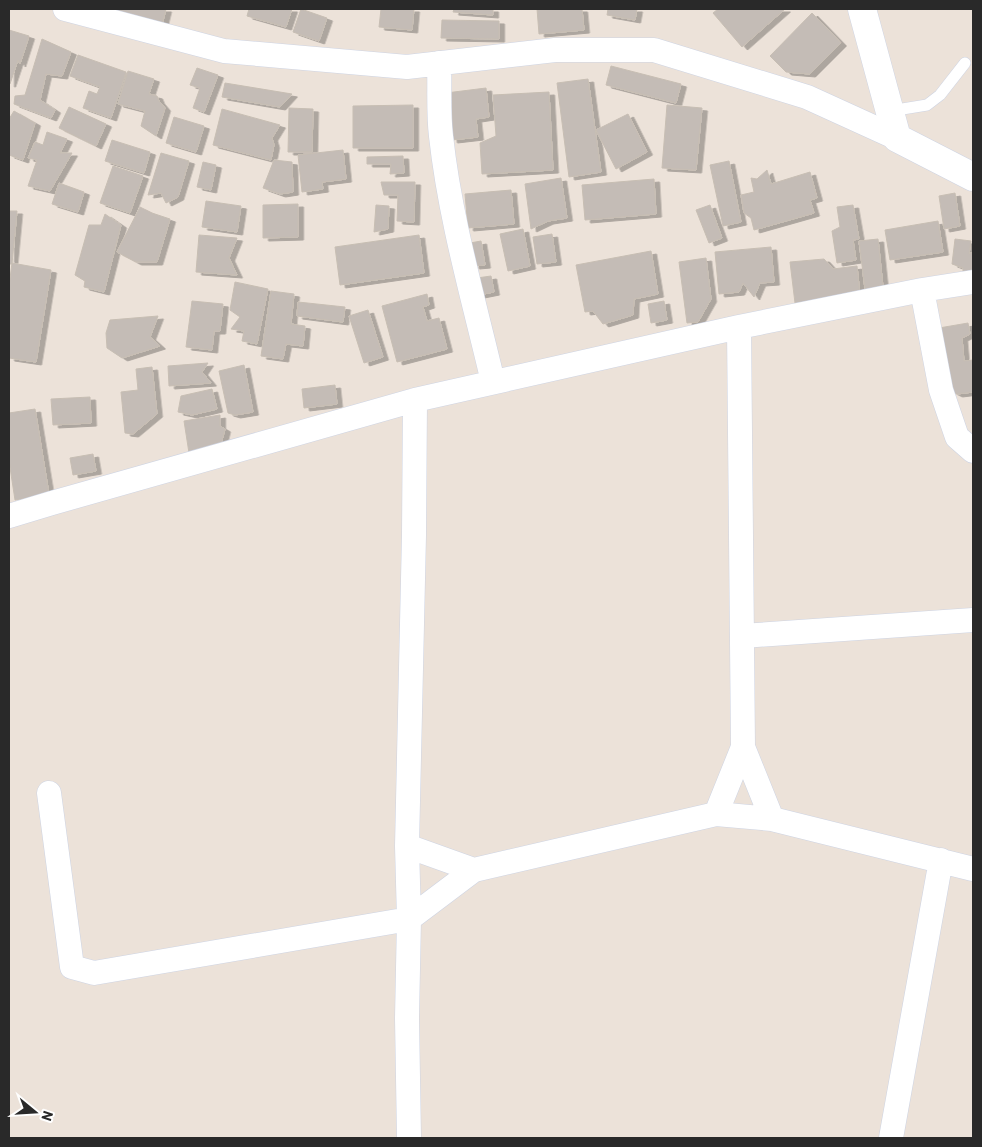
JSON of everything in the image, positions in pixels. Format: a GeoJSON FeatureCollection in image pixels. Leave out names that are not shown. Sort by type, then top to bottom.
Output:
{"type":"FeatureCollection","features":[{"type":"Feature","properties":{"kind":"street"},"geometry":{"type":"LineString","coordinates":[[65,9],[224,51],[407,66],[555,50],[654,50],[807,97],[897,138],[973,177]]}},
{"type":"Feature","properties":{"kind":"street"},"geometry":{"type":"LineString","coordinates":[[862,9],[897,138]]}},
{"type":"Feature","properties":{"kind":"street"},"geometry":{"type":"LineString","coordinates":[[439,63],[440,133],[445,168],[493,382]]}},
{"type":"Feature","properties":{"kind":"street"},"geometry":{"type":"LineString","coordinates":[[9,516],[415,400],[739,327],[922,290],[973,282]]}},
{"type":"Feature","properties":{"kind":"street"},"geometry":{"type":"LineString","coordinates":[[922,290],[941,390],[957,437],[973,451]]}},
{"type":"Feature","properties":{"kind":"street"},"geometry":{"type":"LineString","coordinates":[[739,327],[743,747],[772,819]]}},
{"type":"Feature","properties":{"kind":"street"},"geometry":{"type":"LineString","coordinates":[[409,1138],[407,846],[415,400]]}},
{"type":"Feature","properties":{"kind":"street"},"geometry":{"type":"LineString","coordinates":[[742,636],[973,620]]}},
{"type":"Feature","properties":{"kind":"street"},"geometry":{"type":"LineString","coordinates":[[716,814],[743,747]]}},
{"type":"Feature","properties":{"kind":"street"},"geometry":{"type":"LineString","coordinates":[[48,793],[72,967],[94,973],[409,919],[474,870],[716,814],[772,819],[973,869]]}},
{"type":"Feature","properties":{"kind":"street"},"geometry":{"type":"LineString","coordinates":[[407,846],[474,870]]}},
{"type":"Feature","properties":{"kind":"street"},"geometry":{"type":"LineString","coordinates":[[891,1138],[941,860]]}},
{"type":"Feature","properties":{"kind":"lane"},"geometry":{"type":"LineString","coordinates":[[890,111],[928,105],[940,95],[965,63]]}},
{"type":"Feature","properties":{"kind":"building"},"geometry":{"type":"Polygon","coordinates":[[[115,9],[166,9],[162,25],[114,14],[115,9]]]}},
{"type":"Feature","properties":{"kind":"building"},"geometry":{"type":"Polygon","coordinates":[[[249,9],[292,9],[286,27],[247,16],[249,9]]]}},
{"type":"Feature","properties":{"kind":"building"},"geometry":{"type":"Polygon","coordinates":[[[301,9],[327,18],[319,41],[293,32],[301,9]]]}},
{"type":"Feature","properties":{"kind":"building"},"geometry":{"type":"Polygon","coordinates":[[[381,9],[414,9],[412,30],[379,27],[381,9]]]}},
{"type":"Feature","properties":{"kind":"building"},"geometry":{"type":"Polygon","coordinates":[[[454,9],[493,9],[493,15],[453,12],[454,9]]]}},
{"type":"Feature","properties":{"kind":"building"},"geometry":{"type":"Polygon","coordinates":[[[537,9],[582,9],[584,30],[539,34],[537,9]]]}},
{"type":"Feature","properties":{"kind":"building"},"geometry":{"type":"Polygon","coordinates":[[[608,9],[637,9],[635,20],[607,15],[608,9]]]}},
{"type":"Feature","properties":{"kind":"building"},"geometry":{"type":"Polygon","coordinates":[[[718,9],[785,9],[742,47],[713,13],[718,9]]]}},
{"type":"Feature","properties":{"kind":"building"},"geometry":{"type":"Polygon","coordinates":[[[812,13],[841,43],[810,74],[786,72],[770,56],[812,13]]]}},
{"type":"Feature","properties":{"kind":"building"},"geometry":{"type":"Polygon","coordinates":[[[442,20],[499,21],[499,39],[441,38],[442,20]]]}},
{"type":"Feature","properties":{"kind":"building"},"geometry":{"type":"Polygon","coordinates":[[[9,30],[29,36],[20,64],[18,60],[10,84],[9,84],[9,30]]]}},
{"type":"Feature","properties":{"kind":"building"},"geometry":{"type":"Polygon","coordinates":[[[42,39],[71,52],[62,76],[46,74],[40,100],[55,110],[51,118],[14,104],[15,96],[25,95],[42,39]]]}},
{"type":"Feature","properties":{"kind":"building"},"geometry":{"type":"Polygon","coordinates":[[[78,55],[126,72],[111,118],[83,108],[89,91],[97,94],[100,87],[70,76],[78,55]]]}},
{"type":"Feature","properties":{"kind":"building"},"geometry":{"type":"Polygon","coordinates":[[[611,66],[681,84],[676,103],[606,85],[611,66]]]}},
{"type":"Feature","properties":{"kind":"building"},"geometry":{"type":"Polygon","coordinates":[[[197,68],[218,75],[204,112],[193,108],[200,88],[190,85],[197,68]]]}},
{"type":"Feature","properties":{"kind":"building"},"geometry":{"type":"Polygon","coordinates":[[[128,71],[154,79],[149,94],[157,96],[165,108],[156,136],[141,126],[145,111],[118,104],[128,71]]]}},
{"type":"Feature","properties":{"kind":"building"},"geometry":{"type":"Polygon","coordinates":[[[588,79],[601,172],[569,177],[557,83],[588,79]]]}},
{"type":"Feature","properties":{"kind":"building"},"geometry":{"type":"Polygon","coordinates":[[[225,83],[292,94],[280,107],[222,97],[225,83]]]}},
{"type":"Feature","properties":{"kind":"building"},"geometry":{"type":"Polygon","coordinates":[[[486,88],[489,117],[476,119],[478,137],[452,140],[446,93],[486,88]]]}},
{"type":"Feature","properties":{"kind":"building"},"geometry":{"type":"Polygon","coordinates":[[[549,92],[553,170],[482,174],[480,143],[496,136],[493,95],[549,92]]]}},
{"type":"Feature","properties":{"kind":"building"},"geometry":{"type":"Polygon","coordinates":[[[413,105],[413,148],[353,148],[353,106],[413,105]]]}},
{"type":"Feature","properties":{"kind":"building"},"geometry":{"type":"Polygon","coordinates":[[[667,105],[702,108],[696,170],[662,168],[667,105]]]}},
{"type":"Feature","properties":{"kind":"building"},"geometry":{"type":"Polygon","coordinates":[[[69,107],[106,124],[96,146],[59,128],[69,107]]]}},
{"type":"Feature","properties":{"kind":"building"},"geometry":{"type":"Polygon","coordinates":[[[289,108],[313,109],[312,152],[288,152],[289,108]]]}},
{"type":"Feature","properties":{"kind":"building"},"geometry":{"type":"Polygon","coordinates":[[[222,109],[280,125],[272,138],[274,145],[271,160],[213,145],[222,109]]]}},
{"type":"Feature","properties":{"kind":"building"},"geometry":{"type":"Polygon","coordinates":[[[14,111],[35,123],[23,160],[9,155],[9,119],[14,111]]]}},
{"type":"Feature","properties":{"kind":"building"},"geometry":{"type":"Polygon","coordinates":[[[628,114],[647,152],[616,169],[596,130],[628,114]]]}},
{"type":"Feature","properties":{"kind":"building"},"geometry":{"type":"Polygon","coordinates":[[[174,117],[204,126],[196,152],[166,143],[174,117]]]}},
{"type":"Feature","properties":{"kind":"building"},"geometry":{"type":"Polygon","coordinates":[[[47,132],[67,139],[60,153],[72,153],[50,191],[28,186],[37,160],[28,158],[35,142],[43,145],[47,132]]]}},
{"type":"Feature","properties":{"kind":"building"},"geometry":{"type":"Polygon","coordinates":[[[112,140],[150,152],[144,173],[105,161],[112,140]]]}},
{"type":"Feature","properties":{"kind":"building"},"geometry":{"type":"Polygon","coordinates":[[[343,150],[346,179],[322,182],[323,189],[302,192],[298,155],[343,150]]]}},
{"type":"Feature","properties":{"kind":"building"},"geometry":{"type":"Polygon","coordinates":[[[161,153],[189,161],[178,197],[166,203],[161,193],[148,195],[161,153]]]}},
{"type":"Feature","properties":{"kind":"building"},"geometry":{"type":"Polygon","coordinates":[[[403,156],[404,173],[390,174],[391,164],[367,164],[367,157],[403,156]]]}},
{"type":"Feature","properties":{"kind":"building"},"geometry":{"type":"Polygon","coordinates":[[[274,160],[292,162],[293,192],[280,194],[263,188],[274,160]]]}},
{"type":"Feature","properties":{"kind":"building"},"geometry":{"type":"Polygon","coordinates":[[[729,161],[741,222],[723,226],[710,165],[729,161]]]}},
{"type":"Feature","properties":{"kind":"building"},"geometry":{"type":"Polygon","coordinates":[[[203,162],[216,165],[211,190],[197,187],[203,162]]]}},
{"type":"Feature","properties":{"kind":"building"},"geometry":{"type":"Polygon","coordinates":[[[113,166],[143,176],[130,213],[100,203],[113,166]]]}},
{"type":"Feature","properties":{"kind":"building"},"geometry":{"type":"Polygon","coordinates":[[[767,170],[771,184],[810,172],[817,198],[810,200],[814,213],[754,230],[751,218],[744,213],[741,195],[754,192],[751,178],[757,179],[767,170]]]}},
{"type":"Feature","properties":{"kind":"building"},"geometry":{"type":"Polygon","coordinates":[[[561,178],[567,218],[548,221],[531,229],[525,184],[561,178]]]}},
{"type":"Feature","properties":{"kind":"building"},"geometry":{"type":"Polygon","coordinates":[[[654,179],[656,214],[585,220],[582,185],[654,179]]]}},
{"type":"Feature","properties":{"kind":"building"},"geometry":{"type":"Polygon","coordinates":[[[381,182],[415,182],[414,222],[397,221],[398,195],[384,195],[381,182]]]}},
{"type":"Feature","properties":{"kind":"building"},"geometry":{"type":"Polygon","coordinates":[[[59,183],[84,192],[78,212],[52,204],[59,183]]]}},
{"type":"Feature","properties":{"kind":"building"},"geometry":{"type":"Polygon","coordinates":[[[511,190],[514,224],[468,228],[465,194],[511,190]]]}},
{"type":"Feature","properties":{"kind":"building"},"geometry":{"type":"Polygon","coordinates":[[[955,193],[960,226],[944,229],[939,196],[955,193]]]}},
{"type":"Feature","properties":{"kind":"building"},"geometry":{"type":"Polygon","coordinates":[[[206,201],[241,206],[237,232],[202,227],[206,201]]]}},
{"type":"Feature","properties":{"kind":"building"},"geometry":{"type":"Polygon","coordinates":[[[298,204],[298,237],[263,238],[263,205],[298,204]]]}},
{"type":"Feature","properties":{"kind":"building"},"geometry":{"type":"Polygon","coordinates":[[[376,205],[389,206],[388,229],[374,232],[376,205]]]}},
{"type":"Feature","properties":{"kind":"building"},"geometry":{"type":"Polygon","coordinates":[[[710,205],[722,238],[709,243],[696,210],[710,205]]]}},
{"type":"Feature","properties":{"kind":"building"},"geometry":{"type":"Polygon","coordinates":[[[853,205],[859,239],[853,240],[856,260],[837,263],[832,231],[840,227],[837,207],[853,205]]]}},
{"type":"Feature","properties":{"kind":"building"},"geometry":{"type":"Polygon","coordinates":[[[140,207],[170,219],[157,262],[136,262],[117,252],[140,207]]]}},
{"type":"Feature","properties":{"kind":"building"},"geometry":{"type":"Polygon","coordinates":[[[9,211],[17,211],[12,264],[9,264],[9,211]]]}},
{"type":"Feature","properties":{"kind":"building"},"geometry":{"type":"Polygon","coordinates":[[[105,214],[121,225],[104,292],[84,287],[85,281],[75,275],[89,225],[101,225],[105,214]]]}},
{"type":"Feature","properties":{"kind":"building"},"geometry":{"type":"Polygon","coordinates":[[[938,221],[943,252],[890,260],[885,230],[938,221]]]}},
{"type":"Feature","properties":{"kind":"building"},"geometry":{"type":"Polygon","coordinates":[[[523,229],[530,266],[508,271],[500,234],[523,229]]]}},
{"type":"Feature","properties":{"kind":"building"},"geometry":{"type":"Polygon","coordinates":[[[552,234],[556,262],[537,264],[533,237],[552,234]]]}},
{"type":"Feature","properties":{"kind":"building"},"geometry":{"type":"Polygon","coordinates":[[[199,235],[237,238],[229,258],[237,275],[196,272],[199,235]]]}},
{"type":"Feature","properties":{"kind":"building"},"geometry":{"type":"Polygon","coordinates":[[[419,235],[424,273],[340,285],[335,247],[419,235]]]}},
{"type":"Feature","properties":{"kind":"building"},"geometry":{"type":"Polygon","coordinates":[[[878,239],[883,287],[865,289],[859,241],[878,239]]]}},
{"type":"Feature","properties":{"kind":"building"},"geometry":{"type":"Polygon","coordinates":[[[955,239],[971,241],[969,254],[973,252],[973,272],[963,273],[963,268],[952,264],[955,239]]]}},
{"type":"Feature","properties":{"kind":"building"},"geometry":{"type":"Polygon","coordinates":[[[481,241],[485,265],[474,266],[470,243],[481,241]]]}},
{"type":"Feature","properties":{"kind":"building"},"geometry":{"type":"Polygon","coordinates":[[[771,247],[774,282],[760,283],[754,297],[743,283],[739,292],[719,294],[715,252],[771,247]]]}},
{"type":"Feature","properties":{"kind":"building"},"geometry":{"type":"Polygon","coordinates":[[[651,251],[658,294],[634,299],[633,315],[603,324],[593,311],[585,312],[576,265],[651,251]]]}},
{"type":"Feature","properties":{"kind":"building"},"geometry":{"type":"Polygon","coordinates":[[[706,258],[711,299],[698,322],[687,323],[679,262],[706,258]]]}},
{"type":"Feature","properties":{"kind":"building"},"geometry":{"type":"Polygon","coordinates":[[[824,259],[833,269],[857,266],[860,295],[795,303],[790,262],[824,259]]]}},
{"type":"Feature","properties":{"kind":"building"},"geometry":{"type":"Polygon","coordinates":[[[12,263],[51,270],[36,362],[9,358],[9,286],[12,263]]]}},
{"type":"Feature","properties":{"kind":"building"},"geometry":{"type":"Polygon","coordinates":[[[491,276],[494,292],[479,295],[477,278],[491,276]]]}},
{"type":"Feature","properties":{"kind":"building"},"geometry":{"type":"Polygon","coordinates":[[[235,282],[268,289],[257,344],[242,341],[244,331],[231,329],[240,317],[230,310],[235,282]]]}},
{"type":"Feature","properties":{"kind":"building"},"geometry":{"type":"Polygon","coordinates":[[[271,291],[294,294],[291,324],[305,326],[303,346],[286,344],[283,359],[261,356],[271,291]]]}},
{"type":"Feature","properties":{"kind":"building"},"geometry":{"type":"Polygon","coordinates":[[[427,294],[429,305],[423,307],[427,321],[439,318],[447,349],[397,362],[382,306],[427,294]]]}},
{"type":"Feature","properties":{"kind":"building"},"geometry":{"type":"Polygon","coordinates":[[[192,301],[223,304],[220,331],[214,331],[212,350],[186,347],[192,301]]]}},
{"type":"Feature","properties":{"kind":"building"},"geometry":{"type":"Polygon","coordinates":[[[664,301],[667,320],[651,323],[648,304],[664,301]]]}},
{"type":"Feature","properties":{"kind":"building"},"geometry":{"type":"Polygon","coordinates":[[[298,302],[345,307],[343,322],[297,316],[298,302]]]}},
{"type":"Feature","properties":{"kind":"building"},"geometry":{"type":"Polygon","coordinates":[[[368,310],[383,357],[364,363],[349,316],[368,310]]]}},
{"type":"Feature","properties":{"kind":"building"},"geometry":{"type":"Polygon","coordinates":[[[158,316],[150,337],[160,346],[122,358],[107,348],[106,333],[110,320],[158,316]]]}},
{"type":"Feature","properties":{"kind":"building"},"geometry":{"type":"Polygon","coordinates":[[[968,323],[970,334],[962,338],[964,361],[973,360],[973,392],[957,394],[951,391],[939,328],[968,323]]]}},
{"type":"Feature","properties":{"kind":"building"},"geometry":{"type":"Polygon","coordinates":[[[208,363],[202,372],[211,383],[169,386],[168,366],[208,363]]]}},
{"type":"Feature","properties":{"kind":"building"},"geometry":{"type":"Polygon","coordinates":[[[244,365],[253,412],[235,415],[228,413],[219,371],[244,365]]]}},
{"type":"Feature","properties":{"kind":"building"},"geometry":{"type":"Polygon","coordinates":[[[152,367],[157,414],[133,434],[125,433],[121,392],[138,390],[136,369],[152,367]]]}},
{"type":"Feature","properties":{"kind":"building"},"geometry":{"type":"Polygon","coordinates":[[[335,385],[337,404],[304,408],[302,389],[335,385]]]}},
{"type":"Feature","properties":{"kind":"building"},"geometry":{"type":"Polygon","coordinates":[[[212,389],[217,409],[192,415],[178,412],[181,396],[212,389]]]}},
{"type":"Feature","properties":{"kind":"building"},"geometry":{"type":"Polygon","coordinates":[[[90,397],[91,423],[53,425],[51,399],[90,397]]]}},
{"type":"Feature","properties":{"kind":"building"},"geometry":{"type":"Polygon","coordinates":[[[35,409],[49,494],[15,500],[9,461],[9,413],[35,409]]]}},
{"type":"Feature","properties":{"kind":"building"},"geometry":{"type":"Polygon","coordinates":[[[220,415],[220,426],[225,429],[220,448],[189,453],[184,421],[220,415]]]}},
{"type":"Feature","properties":{"kind":"building"},"geometry":{"type":"Polygon","coordinates":[[[93,454],[96,471],[73,475],[70,458],[93,454]]]}}]}
